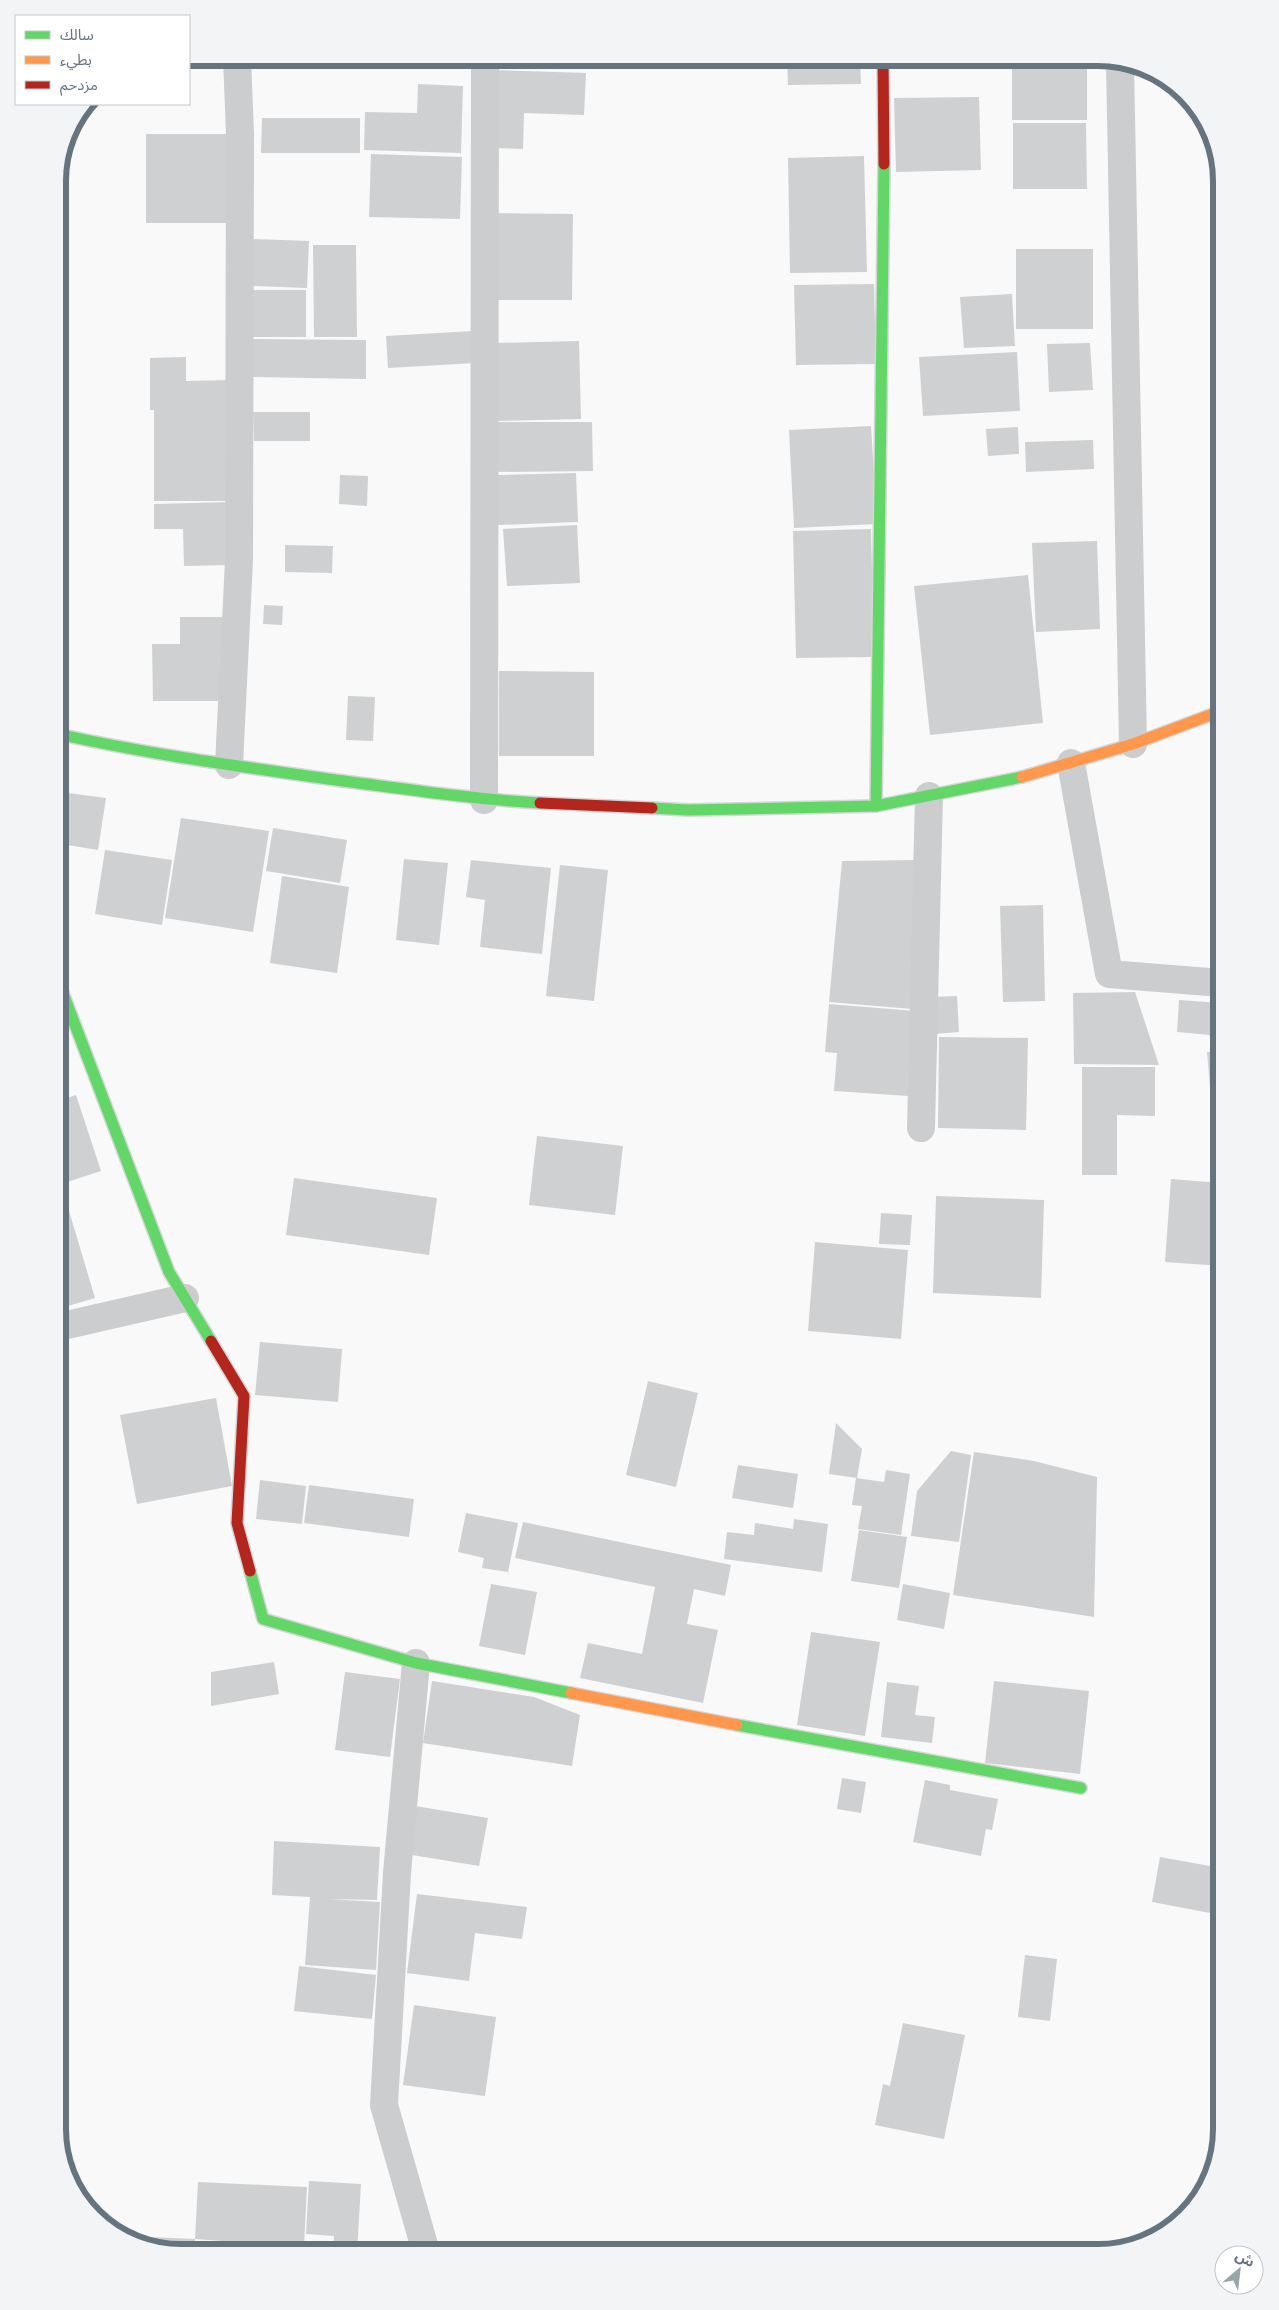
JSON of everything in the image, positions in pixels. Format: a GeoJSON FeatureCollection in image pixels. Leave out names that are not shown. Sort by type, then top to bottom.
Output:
{"type":"FeatureCollection","features":[{"type":"Feature","properties":{"kind":"street"},"geometry":{"type":"LineString","coordinates":[[229,764],[239,560],[240,134],[237,66]]}},
{"type":"Feature","properties":{"kind":"street"},"geometry":{"type":"LineString","coordinates":[[484,800],[485,66]]}},
{"type":"Feature","properties":{"kind":"street"},"geometry":{"type":"LineString","coordinates":[[876,806],[885,99],[883,66]]}},
{"type":"Feature","properties":{"kind":"street"},"geometry":{"type":"LineString","coordinates":[[1120,68],[1133,744]]}},
{"type":"Feature","properties":{"kind":"street"},"geometry":{"type":"LineString","coordinates":[[66,736],[108,745],[229,764],[484,800],[688,810],[876,806],[1008,781],[1133,744],[1213,715]]}},
{"type":"Feature","properties":{"kind":"street"},"geometry":{"type":"LineString","coordinates":[[1071,762],[1109,974],[1213,981]]}},
{"type":"Feature","properties":{"kind":"street"},"geometry":{"type":"LineString","coordinates":[[921,1128],[929,796]]}},
{"type":"Feature","properties":{"kind":"street"},"geometry":{"type":"LineString","coordinates":[[66,1001],[169,1272],[244,1396],[236,1523],[263,1619],[416,1663],[816,1741],[1080,1788]]}},
{"type":"Feature","properties":{"kind":"street"},"geometry":{"type":"LineString","coordinates":[[66,1325],[185,1298]]}},
{"type":"Feature","properties":{"kind":"street"},"geometry":{"type":"LineString","coordinates":[[416,1663],[397,1873],[384,2105],[424,2244]]}},
{"type":"Feature","properties":{"kind":"building"},"geometry":{"type":"Polygon","coordinates":[[[787,66],[860,66],[861,84],[788,85],[787,66]]]}},
{"type":"Feature","properties":{"kind":"building"},"geometry":{"type":"Polygon","coordinates":[[[1012,66],[1087,66],[1087,120],[1012,120],[1012,66]]]}},
{"type":"Feature","properties":{"kind":"building"},"geometry":{"type":"Polygon","coordinates":[[[493,70],[586,73],[584,115],[524,113],[523,149],[492,148],[493,70]]]}},
{"type":"Feature","properties":{"kind":"building"},"geometry":{"type":"Polygon","coordinates":[[[418,84],[463,86],[461,153],[364,150],[365,112],[417,113],[418,84]]]}},
{"type":"Feature","properties":{"kind":"building"},"geometry":{"type":"Polygon","coordinates":[[[979,97],[981,170],[896,172],[894,98],[979,97]]]}},
{"type":"Feature","properties":{"kind":"building"},"geometry":{"type":"Polygon","coordinates":[[[262,118],[360,118],[360,153],[261,153],[262,118]]]}},
{"type":"Feature","properties":{"kind":"building"},"geometry":{"type":"Polygon","coordinates":[[[1013,123],[1086,123],[1087,189],[1013,189],[1013,123]]]}},
{"type":"Feature","properties":{"kind":"building"},"geometry":{"type":"Polygon","coordinates":[[[146,134],[229,134],[229,223],[146,223],[146,134]]]}},
{"type":"Feature","properties":{"kind":"building"},"geometry":{"type":"Polygon","coordinates":[[[371,154],[462,157],[460,219],[369,217],[371,154]]]}},
{"type":"Feature","properties":{"kind":"building"},"geometry":{"type":"Polygon","coordinates":[[[864,156],[867,272],[790,273],[788,158],[864,156]]]}},
{"type":"Feature","properties":{"kind":"building"},"geometry":{"type":"Polygon","coordinates":[[[495,213],[573,214],[572,300],[495,300],[495,213]]]}},
{"type":"Feature","properties":{"kind":"building"},"geometry":{"type":"Polygon","coordinates":[[[252,239],[309,241],[307,288],[251,286],[252,239]]]}},
{"type":"Feature","properties":{"kind":"building"},"geometry":{"type":"Polygon","coordinates":[[[313,245],[356,245],[357,337],[314,337],[313,245]]]}},
{"type":"Feature","properties":{"kind":"building"},"geometry":{"type":"Polygon","coordinates":[[[1016,249],[1093,249],[1093,329],[1016,329],[1016,249]]]}},
{"type":"Feature","properties":{"kind":"building"},"geometry":{"type":"Polygon","coordinates":[[[874,284],[876,364],[796,365],[794,285],[874,284]]]}},
{"type":"Feature","properties":{"kind":"building"},"geometry":{"type":"Polygon","coordinates":[[[251,290],[306,290],[306,337],[251,337],[251,290]]]}},
{"type":"Feature","properties":{"kind":"building"},"geometry":{"type":"Polygon","coordinates":[[[1012,294],[1015,346],[964,348],[960,297],[1012,294]]]}},
{"type":"Feature","properties":{"kind":"building"},"geometry":{"type":"Polygon","coordinates":[[[473,331],[475,363],[388,368],[386,336],[473,331]]]}},
{"type":"Feature","properties":{"kind":"building"},"geometry":{"type":"Polygon","coordinates":[[[251,339],[366,340],[366,379],[251,377],[251,339]]]}},
{"type":"Feature","properties":{"kind":"building"},"geometry":{"type":"Polygon","coordinates":[[[579,341],[581,419],[496,421],[494,343],[579,341]]]}},
{"type":"Feature","properties":{"kind":"building"},"geometry":{"type":"Polygon","coordinates":[[[1090,343],[1093,390],[1049,392],[1047,344],[1090,343]]]}},
{"type":"Feature","properties":{"kind":"building"},"geometry":{"type":"Polygon","coordinates":[[[1017,352],[1020,411],[923,416],[919,357],[1017,352]]]}},
{"type":"Feature","properties":{"kind":"building"},"geometry":{"type":"Polygon","coordinates":[[[186,357],[186,381],[231,380],[232,501],[154,501],[154,410],[150,410],[150,358],[186,357]]]}},
{"type":"Feature","properties":{"kind":"building"},"geometry":{"type":"Polygon","coordinates":[[[253,412],[310,412],[310,441],[254,441],[253,412]]]}},
{"type":"Feature","properties":{"kind":"building"},"geometry":{"type":"Polygon","coordinates":[[[497,422],[592,422],[593,471],[497,472],[497,422]]]}},
{"type":"Feature","properties":{"kind":"building"},"geometry":{"type":"Polygon","coordinates":[[[871,426],[877,524],[794,528],[789,430],[871,426]]]}},
{"type":"Feature","properties":{"kind":"building"},"geometry":{"type":"Polygon","coordinates":[[[1018,427],[1019,454],[988,456],[986,429],[1018,427]]]}},
{"type":"Feature","properties":{"kind":"building"},"geometry":{"type":"Polygon","coordinates":[[[1093,440],[1094,469],[1026,472],[1025,442],[1093,440]]]}},
{"type":"Feature","properties":{"kind":"building"},"geometry":{"type":"Polygon","coordinates":[[[576,473],[578,522],[498,525],[497,475],[576,473]]]}},
{"type":"Feature","properties":{"kind":"building"},"geometry":{"type":"Polygon","coordinates":[[[340,475],[368,476],[367,506],[339,504],[340,475]]]}},
{"type":"Feature","properties":{"kind":"building"},"geometry":{"type":"Polygon","coordinates":[[[231,502],[232,565],[184,566],[183,529],[154,529],[154,504],[231,502]]]}},
{"type":"Feature","properties":{"kind":"building"},"geometry":{"type":"Polygon","coordinates":[[[577,525],[580,583],[507,586],[503,529],[577,525]]]}},
{"type":"Feature","properties":{"kind":"building"},"geometry":{"type":"Polygon","coordinates":[[[871,529],[874,657],[796,658],[793,531],[871,529]]]}},
{"type":"Feature","properties":{"kind":"building"},"geometry":{"type":"Polygon","coordinates":[[[1097,541],[1100,629],[1036,632],[1032,543],[1097,541]]]}},
{"type":"Feature","properties":{"kind":"building"},"geometry":{"type":"Polygon","coordinates":[[[285,545],[333,546],[332,573],[285,572],[285,545]]]}},
{"type":"Feature","properties":{"kind":"building"},"geometry":{"type":"Polygon","coordinates":[[[1028,575],[1043,723],[930,735],[914,586],[1028,575]]]}},
{"type":"Feature","properties":{"kind":"building"},"geometry":{"type":"Polygon","coordinates":[[[264,605],[283,606],[282,625],[263,624],[264,605]]]}},
{"type":"Feature","properties":{"kind":"building"},"geometry":{"type":"Polygon","coordinates":[[[180,617],[224,617],[224,701],[153,701],[152,644],[180,644],[180,617]]]}},
{"type":"Feature","properties":{"kind":"building"},"geometry":{"type":"Polygon","coordinates":[[[499,671],[594,672],[594,756],[499,756],[499,671]]]}},
{"type":"Feature","properties":{"kind":"building"},"geometry":{"type":"Polygon","coordinates":[[[348,696],[375,697],[373,741],[346,740],[348,696]]]}},
{"type":"Feature","properties":{"kind":"building"},"geometry":{"type":"Polygon","coordinates":[[[68,793],[106,798],[98,850],[66,845],[68,793]]]}},
{"type":"Feature","properties":{"kind":"building"},"geometry":{"type":"Polygon","coordinates":[[[181,818],[269,831],[253,932],[165,918],[181,818]]]}},
{"type":"Feature","properties":{"kind":"building"},"geometry":{"type":"Polygon","coordinates":[[[273,828],[347,840],[340,883],[266,871],[273,828]]]}},
{"type":"Feature","properties":{"kind":"building"},"geometry":{"type":"Polygon","coordinates":[[[105,850],[172,860],[162,925],[95,914],[105,850]]]}},
{"type":"Feature","properties":{"kind":"building"},"geometry":{"type":"Polygon","coordinates":[[[404,859],[448,863],[439,945],[396,940],[404,859]]]}},
{"type":"Feature","properties":{"kind":"building"},"geometry":{"type":"Polygon","coordinates":[[[471,860],[551,868],[542,954],[480,947],[485,900],[466,897],[471,860]]]}},
{"type":"Feature","properties":{"kind":"building"},"geometry":{"type":"Polygon","coordinates":[[[914,860],[912,1009],[829,1002],[842,861],[914,860]]]}},
{"type":"Feature","properties":{"kind":"building"},"geometry":{"type":"Polygon","coordinates":[[[560,865],[608,870],[594,1001],[546,996],[560,865]]]}},
{"type":"Feature","properties":{"kind":"building"},"geometry":{"type":"Polygon","coordinates":[[[282,876],[349,887],[337,973],[270,963],[282,876]]]}},
{"type":"Feature","properties":{"kind":"building"},"geometry":{"type":"Polygon","coordinates":[[[1043,905],[1045,1001],[1003,1002],[1000,906],[1043,905]]]}},
{"type":"Feature","properties":{"kind":"building"},"geometry":{"type":"Polygon","coordinates":[[[1135,992],[1159,1065],[1074,1064],[1073,993],[1135,992]]]}},
{"type":"Feature","properties":{"kind":"building"},"geometry":{"type":"Polygon","coordinates":[[[957,996],[959,1032],[935,1034],[933,997],[957,996]]]}},
{"type":"Feature","properties":{"kind":"building"},"geometry":{"type":"Polygon","coordinates":[[[1179,1000],[1213,1002],[1213,1035],[1177,1032],[1179,1000]]]}},
{"type":"Feature","properties":{"kind":"building"},"geometry":{"type":"Polygon","coordinates":[[[829,1004],[915,1011],[908,1096],[834,1091],[837,1053],[825,1052],[829,1004]]]}},
{"type":"Feature","properties":{"kind":"building"},"geometry":{"type":"Polygon","coordinates":[[[939,1037],[1028,1038],[1026,1130],[938,1128],[939,1037]]]}},
{"type":"Feature","properties":{"kind":"building"},"geometry":{"type":"Polygon","coordinates":[[[1207,1052],[1213,1052],[1213,1099],[1211,1099],[1207,1052]]]}},
{"type":"Feature","properties":{"kind":"building"},"geometry":{"type":"Polygon","coordinates":[[[1082,1067],[1155,1067],[1155,1116],[1117,1115],[1117,1175],[1082,1175],[1082,1067]]]}},
{"type":"Feature","properties":{"kind":"building"},"geometry":{"type":"Polygon","coordinates":[[[76,1095],[101,1171],[66,1182],[66,1098],[76,1095]]]}},
{"type":"Feature","properties":{"kind":"building"},"geometry":{"type":"Polygon","coordinates":[[[537,1136],[623,1146],[615,1215],[529,1205],[537,1136]]]}},
{"type":"Feature","properties":{"kind":"building"},"geometry":{"type":"Polygon","coordinates":[[[294,1178],[437,1198],[429,1255],[286,1235],[294,1178]]]}},
{"type":"Feature","properties":{"kind":"building"},"geometry":{"type":"Polygon","coordinates":[[[1171,1179],[1213,1182],[1213,1265],[1165,1262],[1171,1179]]]}},
{"type":"Feature","properties":{"kind":"building"},"geometry":{"type":"Polygon","coordinates":[[[936,1196],[1044,1200],[1041,1298],[933,1293],[936,1196]]]}},
{"type":"Feature","properties":{"kind":"building"},"geometry":{"type":"Polygon","coordinates":[[[66,1204],[95,1298],[66,1307],[66,1204]]]}},
{"type":"Feature","properties":{"kind":"building"},"geometry":{"type":"Polygon","coordinates":[[[881,1213],[912,1215],[910,1245],[879,1244],[881,1213]]]}},
{"type":"Feature","properties":{"kind":"building"},"geometry":{"type":"Polygon","coordinates":[[[815,1242],[908,1250],[901,1339],[808,1331],[815,1242]]]}},
{"type":"Feature","properties":{"kind":"building"},"geometry":{"type":"Polygon","coordinates":[[[260,1342],[342,1349],[338,1402],[255,1395],[260,1342]]]}},
{"type":"Feature","properties":{"kind":"building"},"geometry":{"type":"Polygon","coordinates":[[[648,1381],[698,1393],[676,1487],[626,1475],[648,1381]]]}},
{"type":"Feature","properties":{"kind":"building"},"geometry":{"type":"Polygon","coordinates":[[[216,1398],[232,1486],[137,1504],[120,1415],[216,1398]]]}},
{"type":"Feature","properties":{"kind":"building"},"geometry":{"type":"Polygon","coordinates":[[[836,1423],[862,1449],[857,1478],[829,1474],[836,1423]]]}},
{"type":"Feature","properties":{"kind":"building"},"geometry":{"type":"Polygon","coordinates":[[[951,1451],[971,1455],[959,1542],[911,1536],[917,1491],[951,1451]]]}},
{"type":"Feature","properties":{"kind":"building"},"geometry":{"type":"Polygon","coordinates":[[[974,1452],[1034,1461],[1097,1477],[1094,1617],[953,1595],[974,1452]]]}},
{"type":"Feature","properties":{"kind":"building"},"geometry":{"type":"Polygon","coordinates":[[[738,1465],[798,1474],[793,1508],[732,1498],[738,1465]]]}},
{"type":"Feature","properties":{"kind":"building"},"geometry":{"type":"Polygon","coordinates":[[[886,1470],[910,1474],[901,1535],[858,1529],[862,1506],[852,1505],[856,1478],[884,1482],[886,1470]]]}},
{"type":"Feature","properties":{"kind":"building"},"geometry":{"type":"Polygon","coordinates":[[[260,1480],[306,1486],[302,1524],[256,1519],[260,1480]]]}},
{"type":"Feature","properties":{"kind":"building"},"geometry":{"type":"Polygon","coordinates":[[[309,1485],[414,1499],[409,1537],[304,1523],[309,1485]]]}},
{"type":"Feature","properties":{"kind":"building"},"geometry":{"type":"Polygon","coordinates":[[[466,1513],[518,1523],[508,1572],[482,1568],[484,1558],[458,1552],[466,1513]]]}},
{"type":"Feature","properties":{"kind":"building"},"geometry":{"type":"Polygon","coordinates":[[[794,1519],[828,1524],[822,1572],[724,1559],[727,1532],[754,1535],[755,1523],[793,1529],[794,1519]]]}},
{"type":"Feature","properties":{"kind":"building"},"geometry":{"type":"Polygon","coordinates":[[[523,1522],[731,1565],[725,1596],[694,1589],[687,1624],[718,1630],[703,1703],[580,1678],[588,1643],[642,1654],[655,1587],[515,1558],[523,1522]]]}},
{"type":"Feature","properties":{"kind":"building"},"geometry":{"type":"Polygon","coordinates":[[[859,1530],[907,1537],[899,1588],[851,1581],[859,1530]]]}},
{"type":"Feature","properties":{"kind":"building"},"geometry":{"type":"Polygon","coordinates":[[[491,1584],[537,1592],[525,1655],[479,1646],[491,1584]]]}},
{"type":"Feature","properties":{"kind":"building"},"geometry":{"type":"Polygon","coordinates":[[[903,1584],[950,1593],[944,1629],[897,1620],[903,1584]]]}},
{"type":"Feature","properties":{"kind":"building"},"geometry":{"type":"Polygon","coordinates":[[[811,1632],[880,1642],[865,1736],[797,1725],[811,1632]]]}},
{"type":"Feature","properties":{"kind":"building"},"geometry":{"type":"Polygon","coordinates":[[[274,1662],[279,1694],[211,1706],[211,1672],[274,1662]]]}},
{"type":"Feature","properties":{"kind":"building"},"geometry":{"type":"Polygon","coordinates":[[[345,1672],[400,1679],[390,1757],[335,1750],[345,1672]]]}},
{"type":"Feature","properties":{"kind":"building"},"geometry":{"type":"Polygon","coordinates":[[[432,1681],[534,1697],[580,1715],[572,1766],[423,1743],[432,1681]]]}},
{"type":"Feature","properties":{"kind":"building"},"geometry":{"type":"Polygon","coordinates":[[[994,1681],[1089,1691],[1080,1774],[985,1763],[994,1681]]]}},
{"type":"Feature","properties":{"kind":"building"},"geometry":{"type":"Polygon","coordinates":[[[887,1682],[919,1686],[915,1715],[935,1717],[932,1743],[881,1737],[887,1682]]]}},
{"type":"Feature","properties":{"kind":"building"},"geometry":{"type":"Polygon","coordinates":[[[842,1778],[866,1782],[861,1813],[837,1809],[842,1778]]]}},
{"type":"Feature","properties":{"kind":"building"},"geometry":{"type":"Polygon","coordinates":[[[925,1780],[950,1785],[950,1790],[998,1799],[992,1830],[986,1829],[981,1856],[913,1842],[925,1780]]]}},
{"type":"Feature","properties":{"kind":"building"},"geometry":{"type":"Polygon","coordinates":[[[415,1806],[488,1818],[479,1866],[406,1854],[415,1806]]]}},
{"type":"Feature","properties":{"kind":"building"},"geometry":{"type":"Polygon","coordinates":[[[274,1841],[380,1847],[377,1900],[328,1899],[380,1902],[376,1970],[305,1965],[310,1897],[272,1895],[274,1841]]]}},
{"type":"Feature","properties":{"kind":"building"},"geometry":{"type":"Polygon","coordinates":[[[1160,1857],[1213,1867],[1213,1913],[1152,1902],[1160,1857]]]}},
{"type":"Feature","properties":{"kind":"building"},"geometry":{"type":"Polygon","coordinates":[[[417,1894],[527,1907],[522,1939],[475,1933],[469,1981],[407,1973],[417,1894]]]}},
{"type":"Feature","properties":{"kind":"building"},"geometry":{"type":"Polygon","coordinates":[[[1025,1955],[1057,1959],[1050,2021],[1018,2017],[1025,1955]]]}},
{"type":"Feature","properties":{"kind":"building"},"geometry":{"type":"Polygon","coordinates":[[[299,1966],[376,1975],[372,2019],[294,2011],[299,1966]]]}},
{"type":"Feature","properties":{"kind":"building"},"geometry":{"type":"Polygon","coordinates":[[[414,2005],[496,2017],[485,2096],[403,2085],[414,2005]]]}},
{"type":"Feature","properties":{"kind":"building"},"geometry":{"type":"Polygon","coordinates":[[[903,2023],[965,2035],[944,2139],[875,2125],[883,2084],[890,2086],[903,2023]]]}},
{"type":"Feature","properties":{"kind":"building"},"geometry":{"type":"Polygon","coordinates":[[[309,2181],[361,2184],[357,2244],[334,2244],[334,2236],[306,2234],[309,2181]]]}},
{"type":"Feature","properties":{"kind":"building"},"geometry":{"type":"Polygon","coordinates":[[[198,2182],[307,2187],[304,2244],[263,2244],[195,2239],[198,2182]]]}},
{"type":"Feature","properties":{"kind":"building"},"geometry":{"type":"Polygon","coordinates":[[[141,2237],[195,2239],[195,2244],[173,2244],[141,2237]]]}},
{"type":"Feature","properties":{"kind":"traffic: fast"},"geometry":{"type":"LineString","coordinates":[[876,806],[884,164]]}},
{"type":"Feature","properties":{"kind":"traffic: fast"},"geometry":{"type":"LineString","coordinates":[[66,736],[159,754],[328,779],[460,796],[540,803]]}},
{"type":"Feature","properties":{"kind":"traffic: fast"},"geometry":{"type":"LineString","coordinates":[[652,808],[688,810],[876,806],[1022,777]]}},
{"type":"Feature","properties":{"kind":"traffic: fast"},"geometry":{"type":"LineString","coordinates":[[66,1001],[169,1272],[211,1341]]}},
{"type":"Feature","properties":{"kind":"traffic: fast"},"geometry":{"type":"LineString","coordinates":[[250,1571],[263,1619],[416,1663],[571,1693]]}},
{"type":"Feature","properties":{"kind":"traffic: fast"},"geometry":{"type":"LineString","coordinates":[[737,1725],[1081,1788]]}},
{"type":"Feature","properties":{"kind":"traffic: slow"},"geometry":{"type":"LineString","coordinates":[[1022,777],[1133,744],[1213,714]]}},
{"type":"Feature","properties":{"kind":"traffic: slow"},"geometry":{"type":"LineString","coordinates":[[571,1693],[737,1725]]}},
{"type":"Feature","properties":{"kind":"traffic: jam"},"geometry":{"type":"LineString","coordinates":[[883,66],[884,164]]}},
{"type":"Feature","properties":{"kind":"traffic: jam"},"geometry":{"type":"LineString","coordinates":[[540,803],[652,808]]}},
{"type":"Feature","properties":{"kind":"traffic: jam"},"geometry":{"type":"LineString","coordinates":[[211,1341],[244,1396],[237,1523],[250,1571]]}}]}
